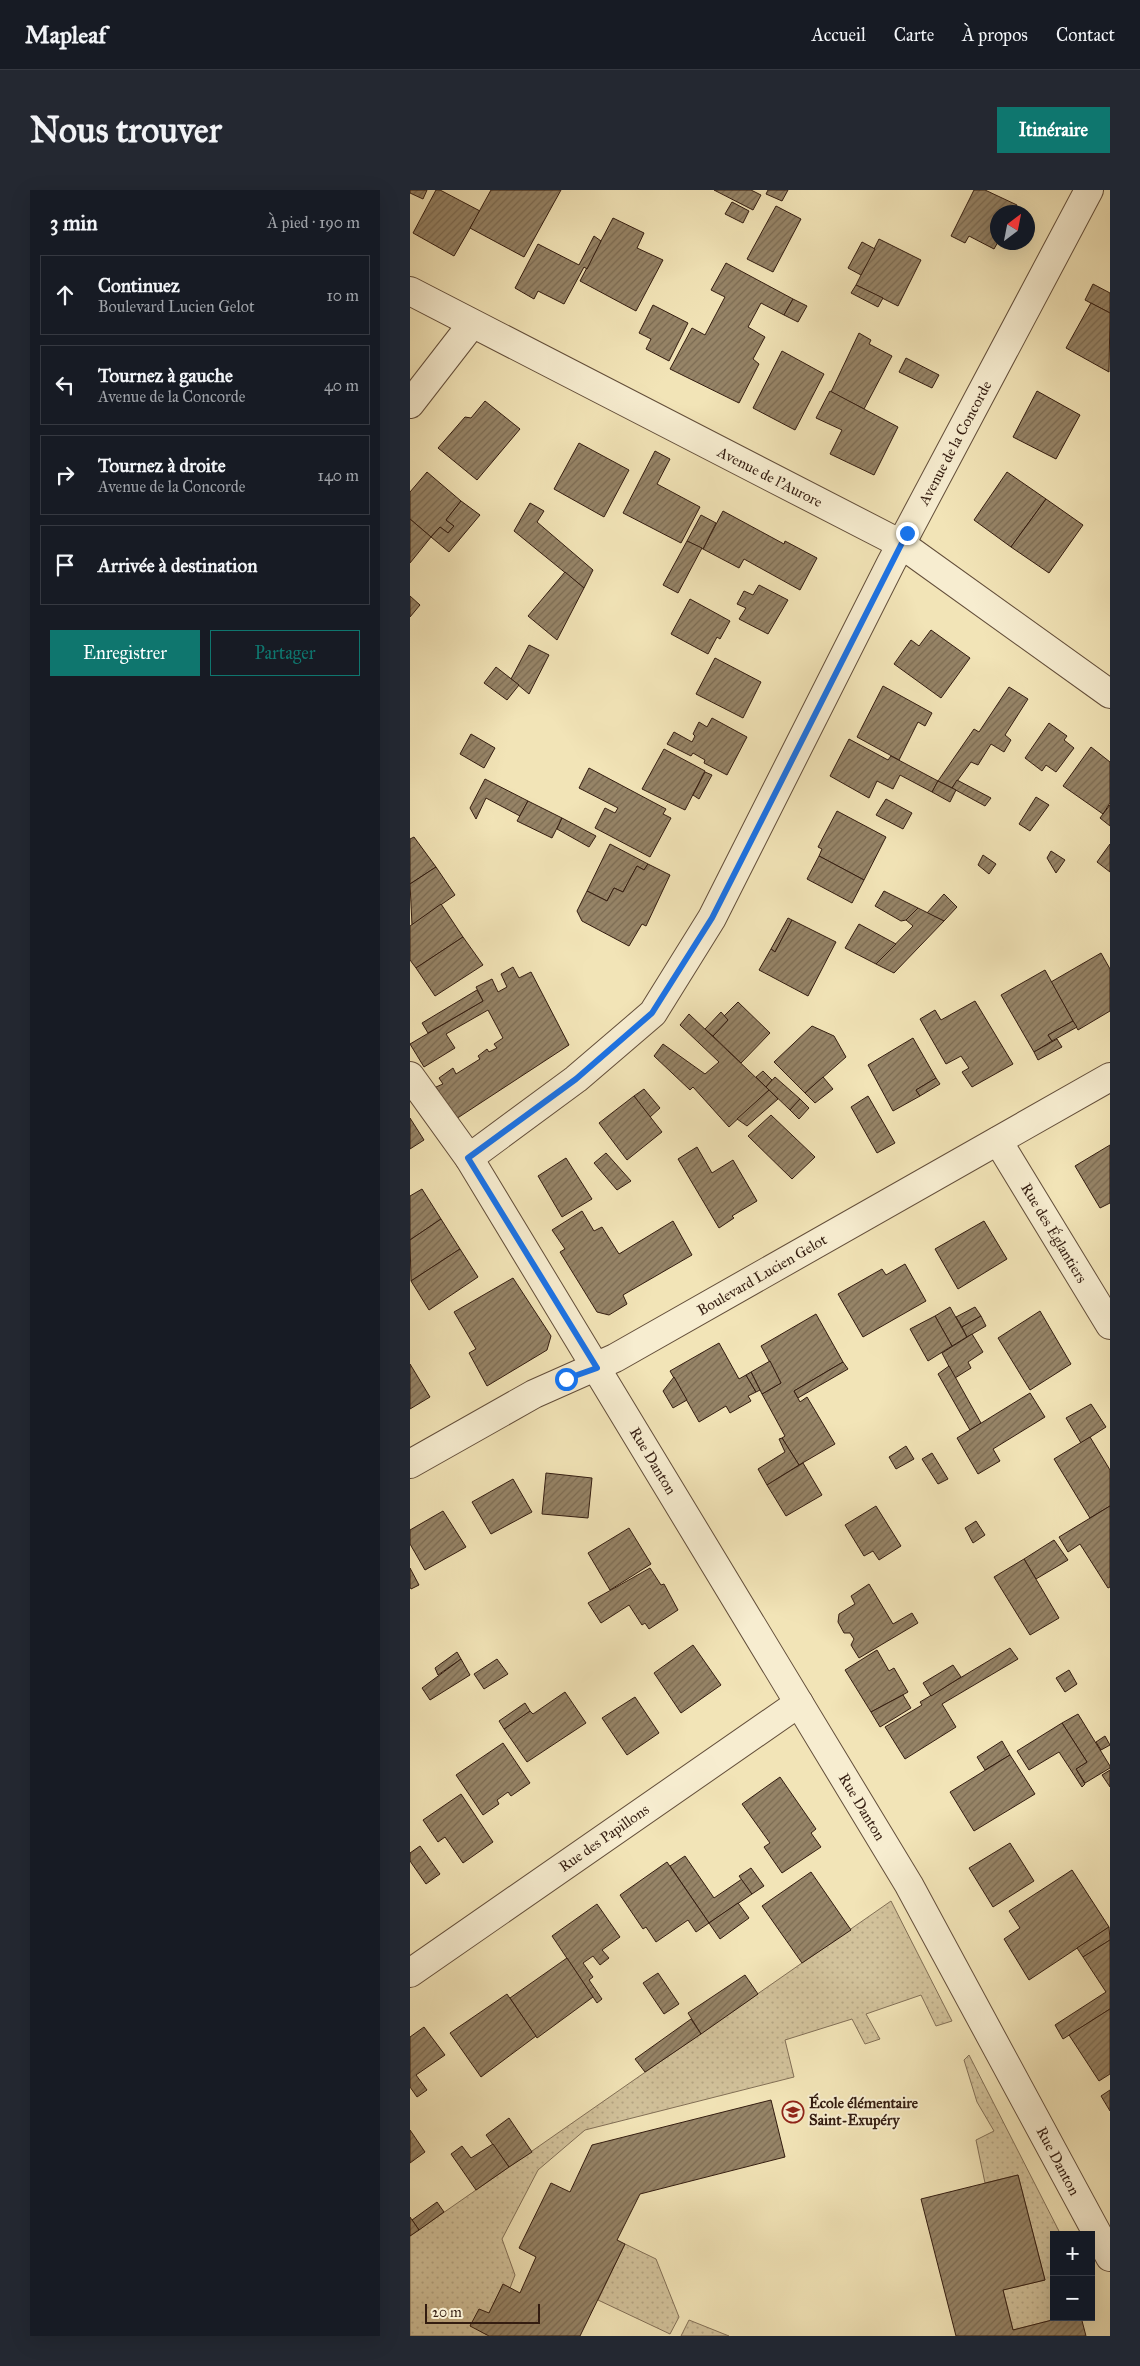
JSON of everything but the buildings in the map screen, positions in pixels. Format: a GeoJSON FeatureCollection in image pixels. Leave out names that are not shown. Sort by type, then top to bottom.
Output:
{"type":"FeatureCollection","features":[{"type":"Feature","properties":{"kind":"street","name":"Avenue de la Concorde"},"geometry":{"type":"LineString","coordinates":[[468,1158],[576,1079],[652,1013],[712,918],[901,544],[1089,190]]}},
{"type":"Feature","properties":{"kind":"street","name":"Avenue de l'Aurore"},"geometry":{"type":"LineString","coordinates":[[410,291],[901,544],[1110,694]]}},
{"type":"Feature","properties":{"kind":"street"},"geometry":{"type":"LineString","coordinates":[[410,404],[472,324]]}},
{"type":"Feature","properties":{"kind":"street"},"geometry":{"type":"LineString","coordinates":[[410,1076],[468,1158],[597,1368]]}},
{"type":"Feature","properties":{"kind":"street","name":"Boulevard Lucien Gelot"},"geometry":{"type":"LineString","coordinates":[[410,1464],[534,1394],[566,1379],[597,1368],[1110,1077]]}},
{"type":"Feature","properties":{"kind":"street","name":"Rue des Églantiers"},"geometry":{"type":"LineString","coordinates":[[998,1141],[1110,1325]]}},
{"type":"Feature","properties":{"kind":"street","name":"Rue Danton"},"geometry":{"type":"LineString","coordinates":[[597,1368],[909,1885],[1110,2257]]}},
{"type":"Feature","properties":{"kind":"street","name":"Rue des Papillons"},"geometry":{"type":"LineString","coordinates":[[410,1973],[799,1703]]}},
{"type":"Feature","properties":{"kind":"shaded area"},"geometry":{"type":"Polygon","coordinates":[[[891,1901],[952,2021],[936,2026],[921,1995],[866,2014],[880,2039],[865,2044],[852,2019],[785,2040],[794,2077],[585,2130],[538,2170],[502,2239],[515,2275],[510,2288],[503,2285],[489,2313],[470,2325],[489,2336],[410,2336],[410,2236],[891,1901]]]}},
{"type":"Feature","properties":{"kind":"shaded area"},"geometry":{"type":"Polygon","coordinates":[[[969,2055],[1059,2231],[1050,2231],[1050,2321],[1013,2330],[1003,2290],[1045,2280],[1018,2175],[985,2183],[976,2140],[994,2131],[977,2102],[964,2060],[969,2055]]]}},
{"type":"Feature","properties":{"kind":"shaded area"},"geometry":{"type":"Polygon","coordinates":[[[625,2244],[656,2259],[679,2317],[670,2334],[598,2300],[625,2244]]]}},
{"type":"Feature","properties":{"kind":"shaded area"},"geometry":{"type":"Polygon","coordinates":[[[689,2320],[729,2336],[681,2336],[689,2320]]]}},
{"type":"Feature","properties":{"kind":"place","name":"École élémentaire Saint-Exupéry"},"geometry":{"type":"Point","coordinates":[793,2112]}},
{"type":"Feature","properties":{"kind":"route"},"geometry":{"type":"LineString","coordinates":[[566,1379],[597,1368],[468,1158],[576,1079],[652,1013],[712,918],[907,533]]}}]}
